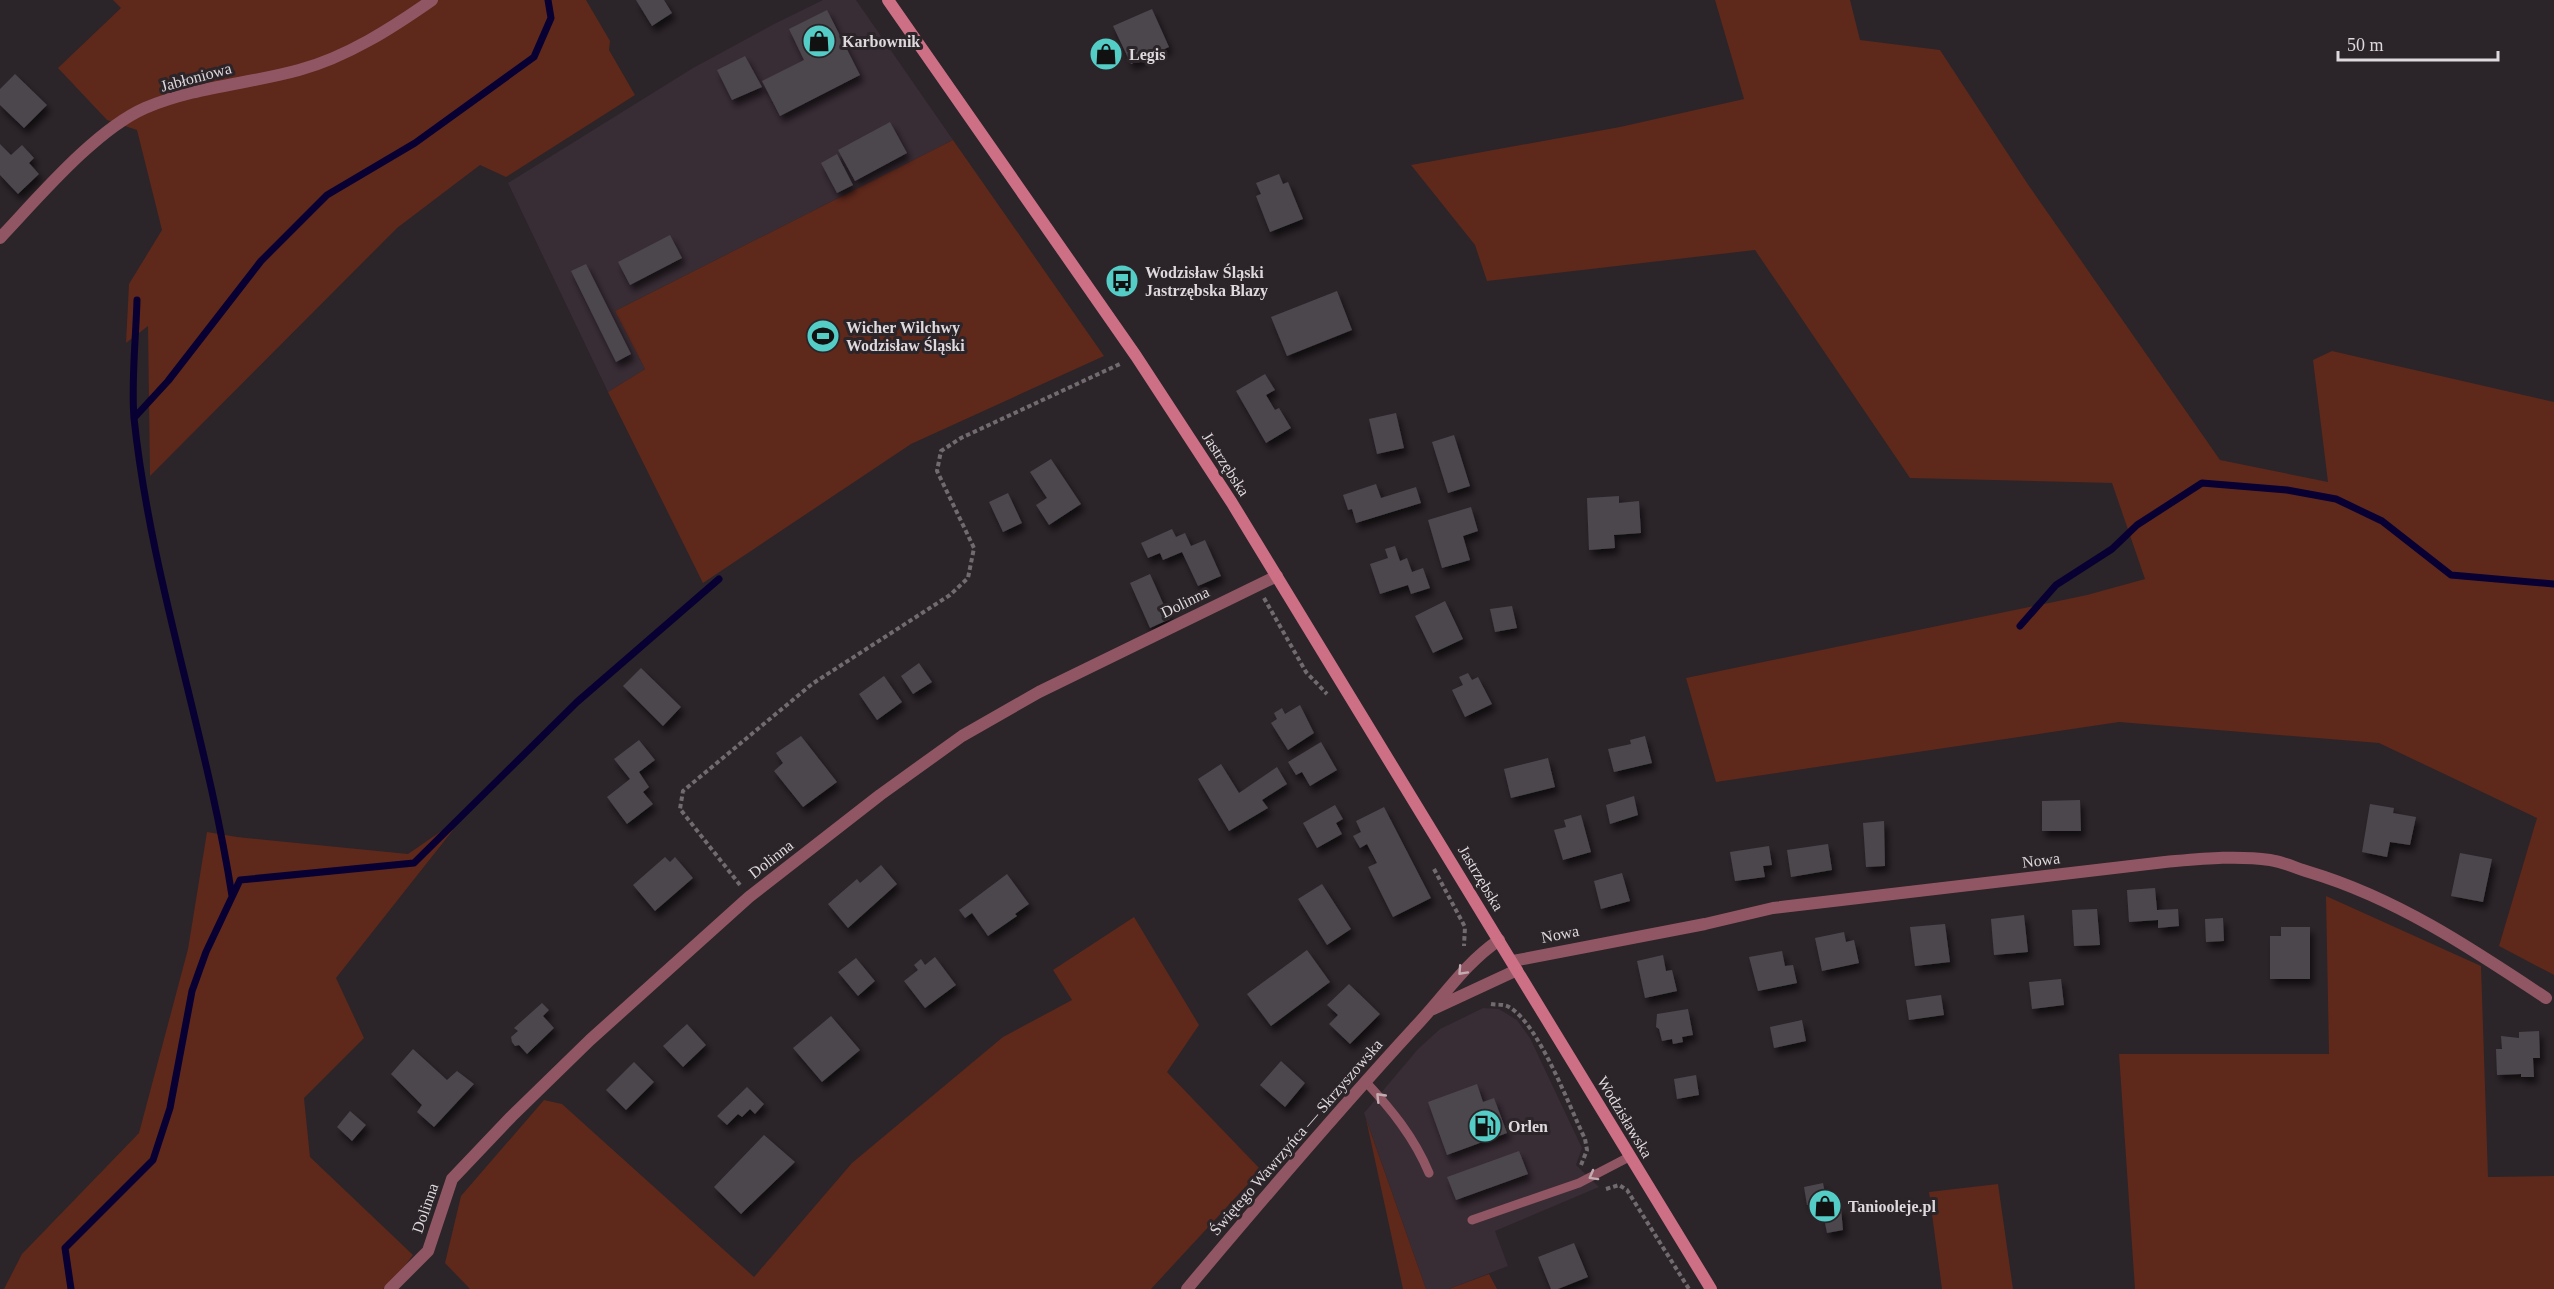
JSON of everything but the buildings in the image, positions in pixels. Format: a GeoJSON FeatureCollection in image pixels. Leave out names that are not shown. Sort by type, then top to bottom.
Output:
{"type":"FeatureCollection","features":[{"type":"Feature","properties":{"kind":"main road","name":"Jastrzębska"},"geometry":{"type":"LineString","coordinates":[[888,0],[1136,357],[1277,576],[1515,966]]}},
{"type":"Feature","properties":{"kind":"main road","name":"Wodzisławska"},"geometry":{"type":"LineString","coordinates":[[1515,966],[1711,1289]]}},
{"type":"Feature","properties":{"kind":"street","name":"Jabłoniowa"},"geometry":{"type":"LineString","coordinates":[[0,238],[76,158],[109,131],[143,109],[185,93],[300,69],[339,54],[401,21],[432,0]]}},
{"type":"Feature","properties":{"kind":"street","name":"Dolinna"},"geometry":{"type":"LineString","coordinates":[[390,1289],[428,1251],[452,1179],[511,1117],[590,1040],[749,897],[880,795],[962,736],[1039,692],[1277,576]]}},
{"type":"Feature","properties":{"kind":"street","name":"Nowa"},"geometry":{"type":"LineString","coordinates":[[1432,1009],[1515,966],[1773,908],[2165,862],[2229,857],[2271,861],[2338,881],[2398,907],[2462,943],[2546,998]]}},
{"type":"Feature","properties":{"kind":"street","name":"Świętego Wawrzyńca — Skrzyszowska"},"geometry":{"type":"LineString","coordinates":[[1187,1289],[1365,1081],[1432,1009],[1464,969],[1499,940]]}},
{"type":"Feature","properties":{"kind":"lane"},"geometry":{"type":"LineString","coordinates":[[1365,1081],[1395,1112],[1423,1158],[1429,1173]]}},
{"type":"Feature","properties":{"kind":"lane"},"geometry":{"type":"LineString","coordinates":[[1472,1220],[1579,1183],[1629,1157]]}},
{"type":"Feature","properties":{"kind":"path"},"geometry":{"type":"LineString","coordinates":[[1115,353],[1128,373]]}},
{"type":"Feature","properties":{"kind":"path"},"geometry":{"type":"LineString","coordinates":[[749,897],[681,809],[683,791],[812,684],[950,595],[968,578],[974,548],[937,471],[941,451],[960,438],[1136,357]]}},
{"type":"Feature","properties":{"kind":"path"},"geometry":{"type":"LineString","coordinates":[[1258,585],[1306,672],[1335,702]]}},
{"type":"Feature","properties":{"kind":"path"},"geometry":{"type":"LineString","coordinates":[[1431,864],[1465,927],[1466,942],[1461,953]]}},
{"type":"Feature","properties":{"kind":"path"},"geometry":{"type":"LineString","coordinates":[[1491,1004],[1507,1005],[1523,1017],[1542,1049],[1585,1139],[1587,1150],[1581,1165]]}},
{"type":"Feature","properties":{"kind":"path"},"geometry":{"type":"LineString","coordinates":[[1606,1189],[1619,1185],[1627,1190],[1689,1289]]}},
{"type":"Feature","properties":{"kind":"shaded area"},"geometry":{"type":"Polygon","coordinates":[[[113,0],[586,0],[610,41],[609,50],[635,95],[506,177],[480,165],[397,228],[150,476],[148,326],[126,343],[129,284],[162,230],[137,130],[107,120],[58,68],[121,8],[113,0]]]}},
{"type":"Feature","properties":{"kind":"shaded area"},"geometry":{"type":"Polygon","coordinates":[[[823,0],[856,0],[953,140],[615,311],[645,369],[608,392],[508,183],[693,68],[823,0]]]}},
{"type":"Feature","properties":{"kind":"shaded area"},"geometry":{"type":"Polygon","coordinates":[[[1715,0],[1850,0],[1860,40],[1940,50],[2027,183],[2220,460],[2328,482],[2313,360],[2332,351],[2554,402],[2554,975],[2499,946],[2537,818],[2379,743],[2119,722],[1716,782],[1686,678],[2087,595],[2145,579],[2112,483],[1910,478],[1755,250],[1487,281],[1475,245],[1411,165],[1620,127],[1744,99],[1715,0]]]}},
{"type":"Feature","properties":{"kind":"shaded area","name":"Wicher Wilchwy Wodzisław Śląski"},"geometry":{"type":"Polygon","coordinates":[[[953,140],[1104,356],[911,444],[703,583],[608,392],[645,369],[615,311],[953,140]]]}},
{"type":"Feature","properties":{"kind":"shaded area"},"geometry":{"type":"Polygon","coordinates":[[[443,830],[453,830],[336,978],[364,1038],[304,1098],[310,1157],[413,1255],[383,1289],[4,1289],[22,1254],[139,1133],[188,949],[207,832],[408,854],[443,830]]]}},
{"type":"Feature","properties":{"kind":"shaded area"},"geometry":{"type":"Polygon","coordinates":[[[2326,896],[2481,966],[2488,1177],[2554,1176],[2554,1289],[2135,1289],[2119,1054],[2329,1054],[2326,896]]]}},
{"type":"Feature","properties":{"kind":"shaded area"},"geometry":{"type":"Polygon","coordinates":[[[1134,917],[1199,1025],[1167,1072],[1261,1170],[1151,1289],[470,1289],[445,1263],[461,1196],[544,1100],[562,1104],[754,1277],[852,1163],[1003,1037],[1072,1000],[1053,970],[1134,917]]]}},
{"type":"Feature","properties":{"kind":"shaded area"},"geometry":{"type":"Polygon","coordinates":[[[1483,1008],[1499,1009],[1517,1020],[1530,1038],[1582,1148],[1576,1165],[1599,1187],[1495,1231],[1508,1266],[1449,1289],[1426,1289],[1364,1113],[1418,1049],[1440,1029],[1483,1008]]]}},
{"type":"Feature","properties":{"kind":"shaded area"},"geometry":{"type":"Polygon","coordinates":[[[1366,1119],[1426,1289],[1403,1289],[1366,1119]]]}},
{"type":"Feature","properties":{"kind":"shaded area"},"geometry":{"type":"Polygon","coordinates":[[[1998,1184],[2013,1289],[1942,1289],[1929,1192],[1998,1184]]]}},
{"type":"Feature","properties":{"kind":"shaded area"},"geometry":{"type":"Polygon","coordinates":[[[1489,1274],[1497,1289],[1449,1289],[1489,1274]]]}},
{"type":"Feature","properties":{"kind":"waterway"},"geometry":{"type":"LineString","coordinates":[[134,418],[168,381],[261,261],[327,195],[415,143],[534,57],[551,18],[548,0]]}},
{"type":"Feature","properties":{"kind":"waterway"},"geometry":{"type":"LineString","coordinates":[[137,300],[133,404],[142,478],[166,598],[209,776],[232,896]]}},
{"type":"Feature","properties":{"kind":"waterway"},"geometry":{"type":"LineString","coordinates":[[2020,626],[2056,585],[2112,549],[2137,525],[2202,483],[2287,490],[2336,499],[2382,521],[2451,575],[2554,584]]}},
{"type":"Feature","properties":{"kind":"waterway"},"geometry":{"type":"LineString","coordinates":[[71,1289],[65,1248],[153,1160],[170,1108],[192,991],[206,952],[240,880],[414,863],[577,702],[719,579]]}},
{"type":"Feature","properties":{"kind":"place","name":"Karbownik"},"geometry":{"type":"Point","coordinates":[819,41]}},
{"type":"Feature","properties":{"kind":"place","name":"Legis"},"geometry":{"type":"Point","coordinates":[1106,54]}},
{"type":"Feature","properties":{"kind":"place","name":"Wodzisław Śląski Jastrzębska Blazy"},"geometry":{"type":"Point","coordinates":[1122,281]}},
{"type":"Feature","properties":{"kind":"place","name":"Wicher Wilchwy Wodzisław Śląski"},"geometry":{"type":"Point","coordinates":[823,336]}},
{"type":"Feature","properties":{"kind":"place","name":"Orlen"},"geometry":{"type":"Point","coordinates":[1485,1126]}},
{"type":"Feature","properties":{"kind":"place","name":"Taniooleje.pl"},"geometry":{"type":"Point","coordinates":[1825,1206]}}]}
